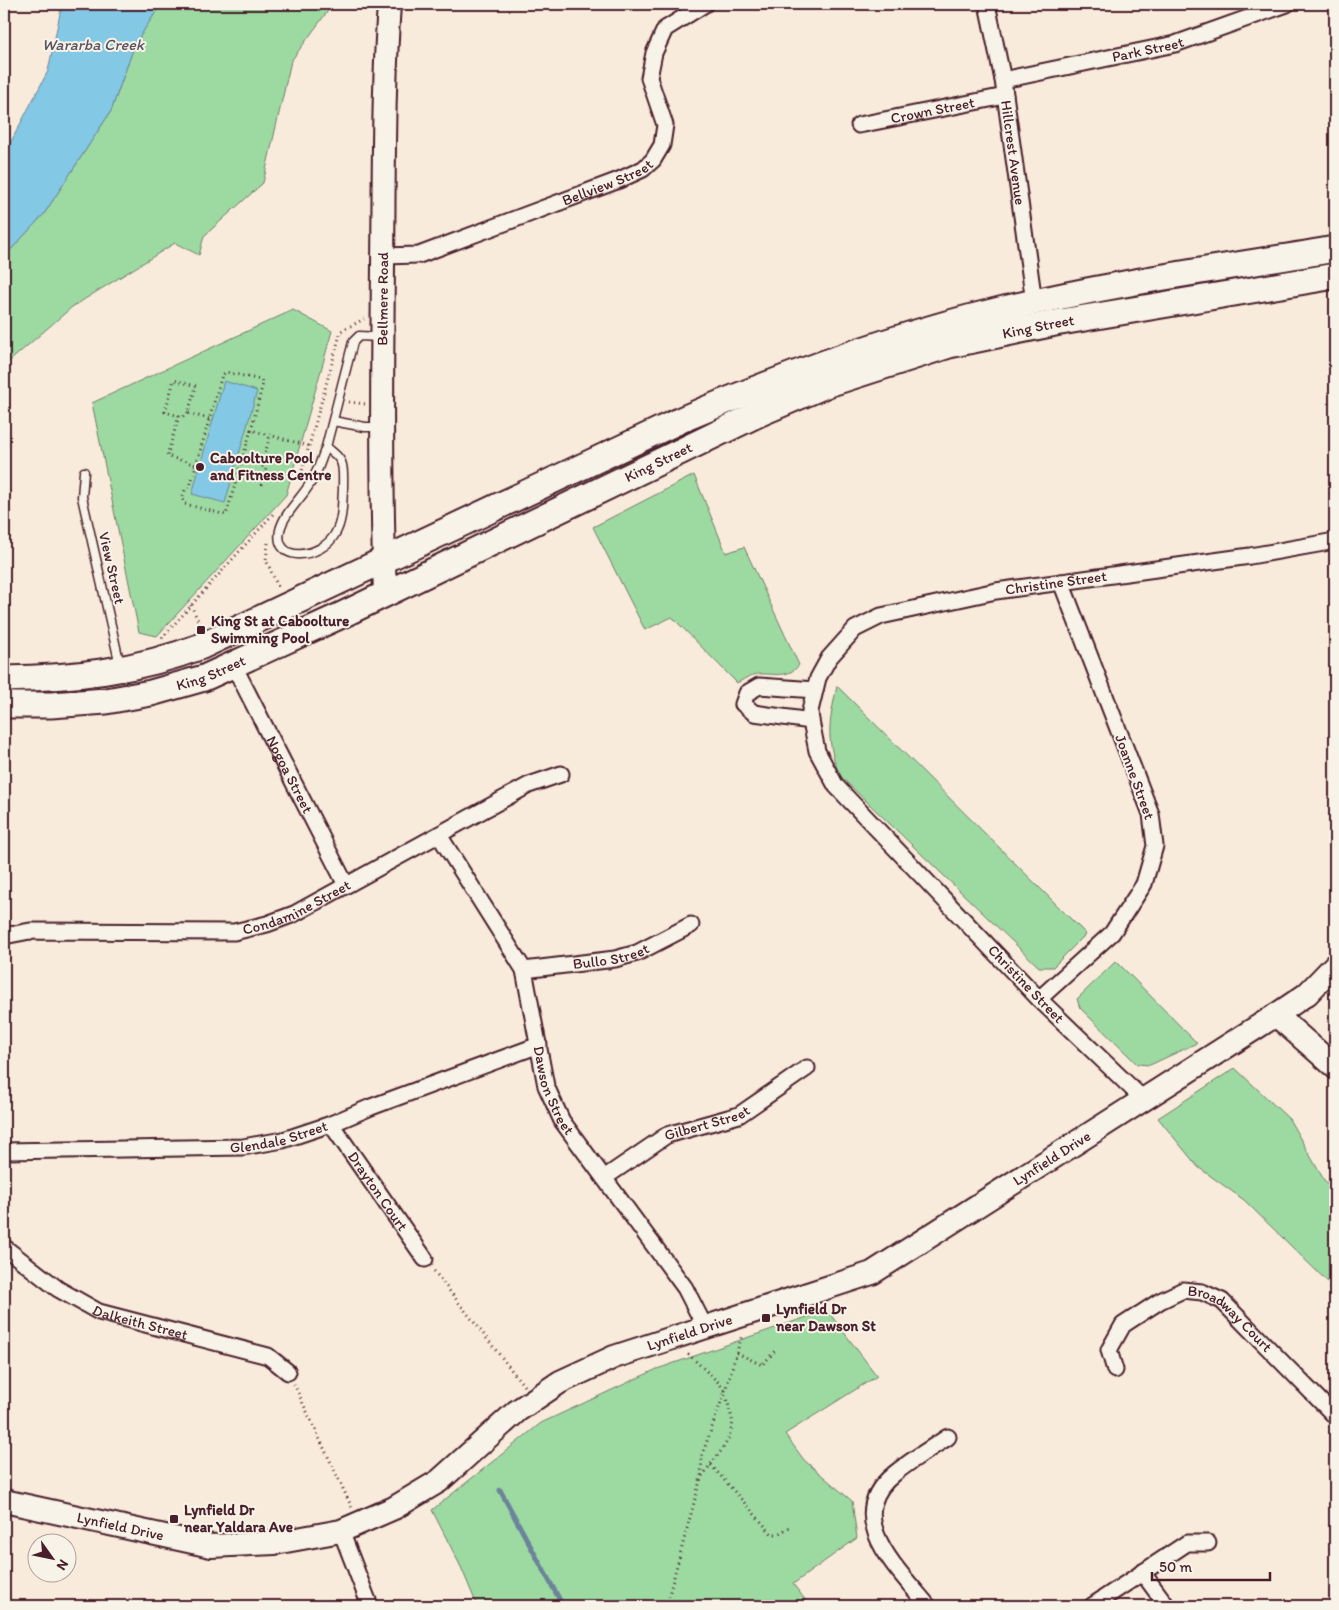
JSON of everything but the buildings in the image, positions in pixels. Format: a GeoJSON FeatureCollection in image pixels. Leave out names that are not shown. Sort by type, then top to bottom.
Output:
{"type":"FeatureCollection","features":[{"type":"Feature","properties":{"kind":"main road","name":"King Street"},"geometry":{"type":"LineString","coordinates":[[4,679],[90,675],[121,670],[178,655],[202,646],[384,562],[683,419],[755,388],[866,348],[1034,302],[1335,249]]}},
{"type":"Feature","properties":{"kind":"main road","name":"King Street"},"geometry":{"type":"LineString","coordinates":[[4,705],[51,705],[106,701],[179,686],[234,666],[758,414],[828,384],[893,362],[950,345],[1006,332],[1335,276]]}},
{"type":"Feature","properties":{"kind":"street","name":"Bellmere Road"},"geometry":{"type":"LineString","coordinates":[[386,594],[382,338],[385,68],[389,4]]}},
{"type":"Feature","properties":{"kind":"street","name":"Bellview Street"},"geometry":{"type":"LineString","coordinates":[[383,256],[420,255],[619,180],[653,160],[662,145],[665,125],[649,78],[654,53],[665,29],[705,4]]}},
{"type":"Feature","properties":{"kind":"street","name":"Hillcrest Avenue"},"geometry":{"type":"LineString","coordinates":[[987,4],[1003,80],[1034,302]]}},
{"type":"Feature","properties":{"kind":"street","name":"Park Street"},"geometry":{"type":"LineString","coordinates":[[1003,80],[1175,44],[1287,4]]}},
{"type":"Feature","properties":{"kind":"street","name":"Crown Street"},"geometry":{"type":"LineString","coordinates":[[860,125],[1005,96]]}},
{"type":"Feature","properties":{"kind":"street","name":"Christine Street"},"geometry":{"type":"LineString","coordinates":[[1143,1099],[1039,999],[836,786],[817,751],[811,721],[810,711],[818,678],[829,658],[855,629],[881,616],[996,591],[1250,556],[1335,541]]}},
{"type":"Feature","properties":{"kind":"street","name":"Joanne Street"},"geometry":{"type":"LineString","coordinates":[[1039,999],[1112,933],[1144,884],[1155,846],[1151,814],[1061,582]]}},
{"type":"Feature","properties":{"kind":"street","name":"Nogoa Street"},"geometry":{"type":"LineString","coordinates":[[234,666],[346,885]]}},
{"type":"Feature","properties":{"kind":"street"},"geometry":{"type":"LineString","coordinates":[[811,721],[754,713],[742,704],[748,692],[759,686],[815,690]]}},
{"type":"Feature","properties":{"kind":"street","name":"Condamine Street"},"geometry":{"type":"LineString","coordinates":[[4,936],[30,931],[234,932],[267,924],[294,914],[529,785],[561,774]]}},
{"type":"Feature","properties":{"kind":"street","name":"Dawson Street"},"geometry":{"type":"LineString","coordinates":[[439,835],[524,970],[546,1086],[552,1103],[562,1120],[685,1288],[705,1327]]}},
{"type":"Feature","properties":{"kind":"street","name":"Bullo Street"},"geometry":{"type":"LineString","coordinates":[[524,970],[630,955],[660,943],[691,925]]}},
{"type":"Feature","properties":{"kind":"street","name":"Lynfield Drive"},"geometry":{"type":"LineString","coordinates":[[4,1501],[211,1546],[275,1543],[341,1531],[394,1508],[439,1480],[533,1398],[588,1368],[614,1357],[872,1273],[1276,1015],[1307,994],[1335,964]]}},
{"type":"Feature","properties":{"kind":"street"},"geometry":{"type":"LineString","coordinates":[[1276,1015],[1335,1067]]}},
{"type":"Feature","properties":{"kind":"street","name":"Glendale Street"},"geometry":{"type":"LineString","coordinates":[[4,1151],[243,1147],[283,1140],[331,1124],[371,1107],[539,1045]]}},
{"type":"Feature","properties":{"kind":"street","name":"Gilbert Street"},"geometry":{"type":"LineString","coordinates":[[604,1178],[667,1135],[739,1115],[807,1068]]}},
{"type":"Feature","properties":{"kind":"street","name":"Drayton Court"},"geometry":{"type":"LineString","coordinates":[[331,1124],[425,1259]]}},
{"type":"Feature","properties":{"kind":"street","name":"Dalkeith Street"},"geometry":{"type":"LineString","coordinates":[[4,1247],[58,1289],[99,1312],[268,1356],[288,1372]]}},
{"type":"Feature","properties":{"kind":"street","name":"Broadway Court"},"geometry":{"type":"LineString","coordinates":[[1115,1370],[1109,1350],[1123,1325],[1160,1301],[1183,1290],[1202,1292],[1222,1301],[1335,1416]]}},
{"type":"Feature","properties":{"kind":"street"},"geometry":{"type":"LineString","coordinates":[[928,1606],[881,1548],[871,1517],[876,1494],[893,1475],[948,1437]]}},
{"type":"Feature","properties":{"kind":"street"},"geometry":{"type":"LineString","coordinates":[[341,1531],[370,1606]]}},
{"type":"Feature","properties":{"kind":"street"},"geometry":{"type":"LineString","coordinates":[[1092,1606],[1187,1543],[1208,1543]]}},
{"type":"Feature","properties":{"kind":"street"},"geometry":{"type":"LineString","coordinates":[[1142,1572],[1167,1606]]}},
{"type":"Feature","properties":{"kind":"lane"},"geometry":{"type":"LineString","coordinates":[[326,447],[337,455],[344,465],[340,524],[328,544],[319,550],[300,555],[291,553],[283,548],[280,541],[283,523],[312,481],[326,447],[353,342],[359,336],[382,338]]}},
{"type":"Feature","properties":{"kind":"lane"},"geometry":{"type":"LineString","coordinates":[[333,421],[365,427],[382,427]]}},
{"type":"Feature","properties":{"kind":"lane","name":"View Street"},"geometry":{"type":"LineString","coordinates":[[84,472],[82,497],[121,670]]}},
{"type":"Feature","properties":{"kind":"path"},"geometry":{"type":"LineString","coordinates":[[300,480],[341,330],[364,320]]}},
{"type":"Feature","properties":{"kind":"path"},"geometry":{"type":"LineString","coordinates":[[228,371],[261,380],[264,386],[251,430],[226,516],[185,504],[182,498],[185,490],[190,486],[222,375],[228,371]]}},
{"type":"Feature","properties":{"kind":"path"},"geometry":{"type":"LineString","coordinates":[[174,380],[196,386],[188,413],[183,417],[165,412],[174,380]]}},
{"type":"Feature","properties":{"kind":"path"},"geometry":{"type":"LineString","coordinates":[[188,413],[209,419]]}},
{"type":"Feature","properties":{"kind":"path"},"geometry":{"type":"LineString","coordinates":[[179,416],[167,456],[196,465]]}},
{"type":"Feature","properties":{"kind":"path"},"geometry":{"type":"LineString","coordinates":[[251,430],[309,446]]}},
{"type":"Feature","properties":{"kind":"path"},"geometry":{"type":"LineString","coordinates":[[262,484],[266,469],[262,466],[270,435]]}},
{"type":"Feature","properties":{"kind":"path"},"geometry":{"type":"LineString","coordinates":[[160,640],[276,512]]}},
{"type":"Feature","properties":{"kind":"path"},"geometry":{"type":"LineString","coordinates":[[269,526],[270,518]]}},
{"type":"Feature","properties":{"kind":"path"},"geometry":{"type":"LineString","coordinates":[[268,535],[266,560],[279,590]]}},
{"type":"Feature","properties":{"kind":"path"},"geometry":{"type":"LineString","coordinates":[[191,605],[201,626]]}},
{"type":"Feature","properties":{"kind":"path"},"geometry":{"type":"LineString","coordinates":[[425,1259],[533,1398]]}},
{"type":"Feature","properties":{"kind":"path"},"geometry":{"type":"LineString","coordinates":[[666,1606],[701,1476],[702,1455],[743,1333]]}},
{"type":"Feature","properties":{"kind":"path"},"geometry":{"type":"LineString","coordinates":[[676,1337],[688,1355],[719,1383],[725,1391],[733,1423],[724,1447],[701,1476]]}},
{"type":"Feature","properties":{"kind":"path"},"geometry":{"type":"LineString","coordinates":[[737,1353],[762,1365],[776,1350]]}},
{"type":"Feature","properties":{"kind":"path"},"geometry":{"type":"LineString","coordinates":[[288,1372],[352,1508]]}},
{"type":"Feature","properties":{"kind":"path"},"geometry":{"type":"LineString","coordinates":[[711,1465],[772,1534],[778,1534],[790,1527]]}},
{"type":"Feature","properties":{"kind":"green space"},"geometry":{"type":"Polygon","coordinates":[[[161,4],[333,4],[291,61],[263,183],[204,236],[199,255],[175,243],[72,307],[4,366],[4,257],[44,214],[111,111],[135,44],[161,4]]]}},
{"type":"Feature","properties":{"kind":"green space","name":"Caboolture Pool and Fitness Centre"},"geometry":{"type":"Polygon","coordinates":[[[293,310],[332,331],[286,495],[157,636],[139,632],[92,403],[293,310]]]}},
{"type":"Feature","properties":{"kind":"green space"},"geometry":{"type":"Polygon","coordinates":[[[694,475],[726,553],[744,547],[799,665],[790,672],[785,674],[755,675],[737,683],[672,617],[645,630],[593,527],[694,475]]]}},
{"type":"Feature","properties":{"kind":"green space"},"geometry":{"type":"Polygon","coordinates":[[[837,686],[1086,934],[1053,967],[1039,967],[840,776],[830,741],[830,721],[837,686]]]}},
{"type":"Feature","properties":{"kind":"green space"},"geometry":{"type":"Polygon","coordinates":[[[1116,961],[1197,1043],[1150,1065],[1137,1064],[1080,1008],[1077,999],[1116,961]]]}},
{"type":"Feature","properties":{"kind":"green space"},"geometry":{"type":"Polygon","coordinates":[[[1235,1068],[1289,1119],[1324,1180],[1335,1190],[1335,1289],[1244,1200],[1198,1167],[1158,1118],[1235,1068]]]}},
{"type":"Feature","properties":{"kind":"green space"},"geometry":{"type":"Polygon","coordinates":[[[827,1310],[877,1376],[785,1434],[804,1460],[852,1501],[857,1538],[793,1584],[810,1606],[477,1605],[461,1567],[432,1510],[541,1423],[657,1369],[827,1310]]]}},
{"type":"Feature","properties":{"kind":"water","name":"Wararba Creek"},"geometry":{"type":"Polygon","coordinates":[[[62,4],[161,4],[135,44],[111,111],[44,214],[4,257],[4,155],[48,71],[62,4]]]}},
{"type":"Feature","properties":{"kind":"water"},"geometry":{"type":"Polygon","coordinates":[[[224,381],[257,391],[225,503],[192,494],[224,381]]]}},
{"type":"Feature","properties":{"kind":"waterway"},"geometry":{"type":"LineString","coordinates":[[500,1490],[563,1606]]}},
{"type":"Feature","properties":{"kind":"place","name":"Caboolture Pool and Fitness Centre"},"geometry":{"type":"Point","coordinates":[200,467]}},
{"type":"Feature","properties":{"kind":"place","name":"King St at Caboolture Swimming Pool"},"geometry":{"type":"Point","coordinates":[201,630]}},
{"type":"Feature","properties":{"kind":"place","name":"Lynfield Dr near Dawson St"},"geometry":{"type":"Point","coordinates":[766,1318]}},
{"type":"Feature","properties":{"kind":"place","name":"Lynfield Dr near Yaldara Ave"},"geometry":{"type":"Point","coordinates":[174,1519]}}]}
